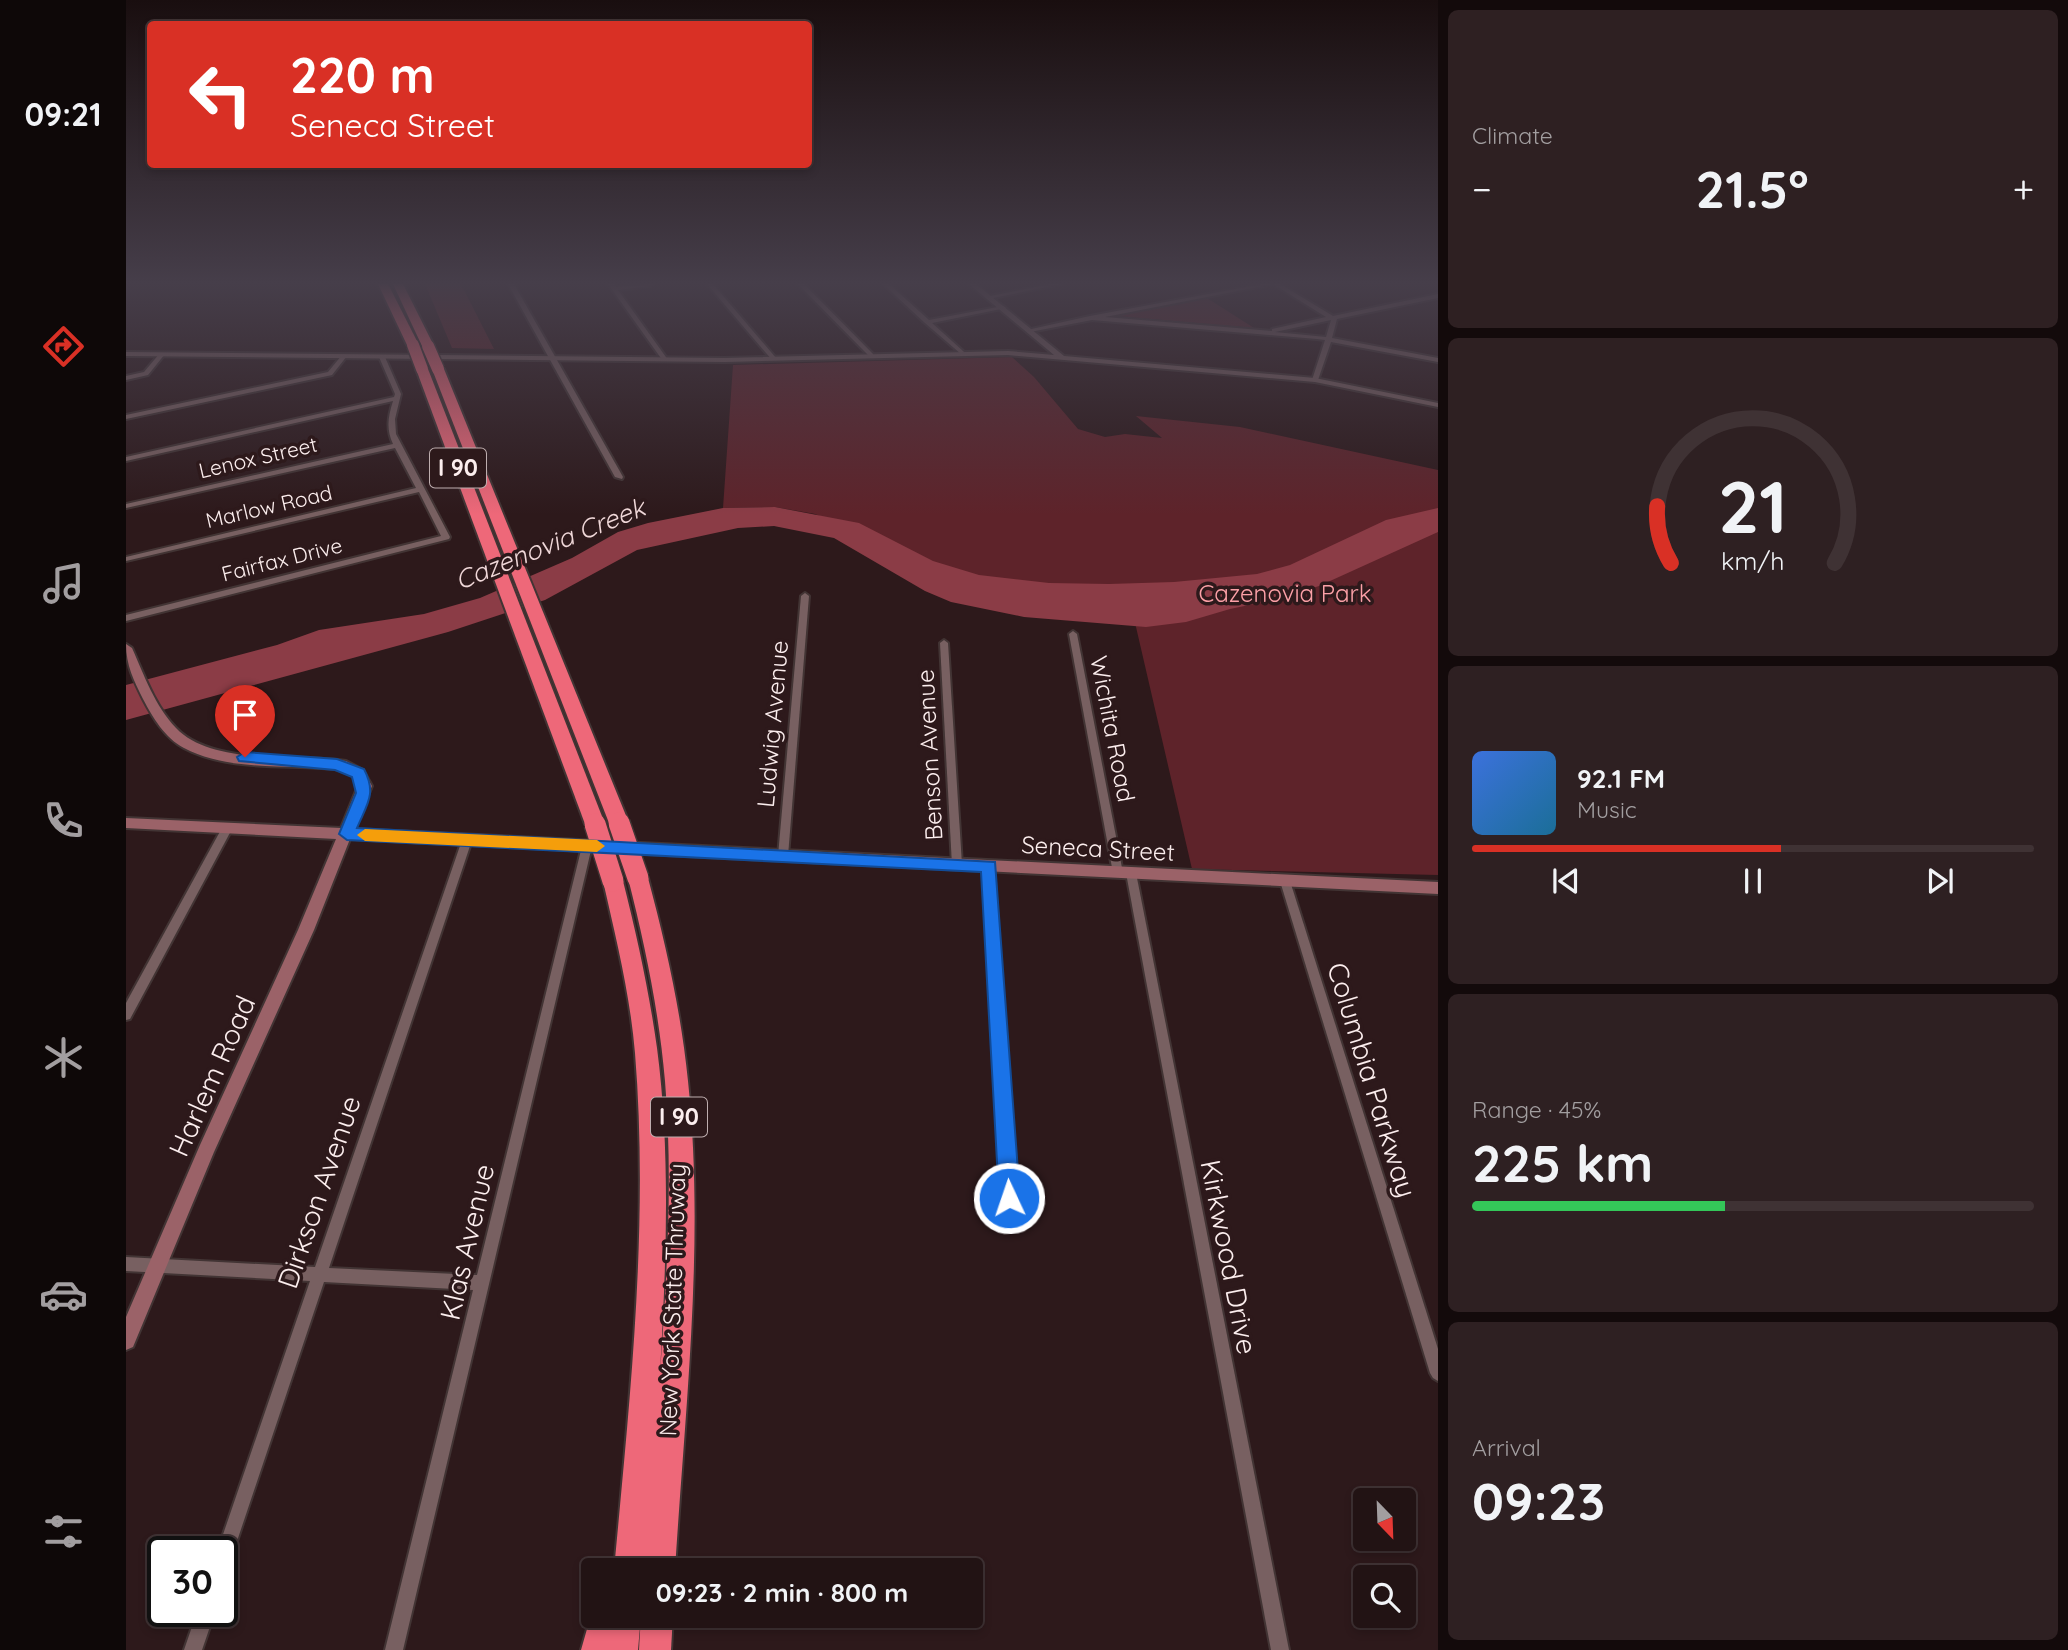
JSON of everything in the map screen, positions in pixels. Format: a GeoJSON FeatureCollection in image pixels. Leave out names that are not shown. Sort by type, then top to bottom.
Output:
{"type":"FeatureCollection","features":[{"type":"Feature","properties":{"kind":"highway","name":"New York State Thruway"},"geometry":{"type":"LineString","coordinates":[[419,361],[495,567],[525,616],[619,823],[656,943],[679,1111],[681,1231],[660,1558]]}},
{"type":"Feature","properties":{"kind":"highway","name":"New York State Thruway"},"geometry":{"type":"LineString","coordinates":[[438,361],[512,556],[525,616],[632,943],[648,1063],[652,1204],[647,1354],[630,1558]]}},
{"type":"Feature","properties":{"kind":"highway"},"geometry":{"type":"LineString","coordinates":[[620,1558],[635,1499]]}},
{"type":"Feature","properties":{"kind":"highway"},"geometry":{"type":"LineString","coordinates":[[597,1650],[603,1628]]}},
{"type":"Feature","properties":{"kind":"highway"},"geometry":{"type":"LineString","coordinates":[[622,1650],[624,1628]]}},
{"type":"Feature","properties":{"kind":"highway"},"geometry":{"type":"LineString","coordinates":[[655,1650],[656,1628]]}},
{"type":"Feature","properties":{"kind":"main road","name":"Harlem Road"},"geometry":{"type":"LineString","coordinates":[[126,648],[162,718],[186,743],[212,752],[353,769],[363,779],[364,793],[126,1339]]}},
{"type":"Feature","properties":{"kind":"main road","name":"Seneca Street"},"geometry":{"type":"LineString","coordinates":[[126,823],[1438,888]]}},
{"type":"Feature","properties":{"kind":"street"},"geometry":{"type":"LineString","coordinates":[[126,378],[146,374],[156,361]]}},
{"type":"Feature","properties":{"kind":"street"},"geometry":{"type":"LineString","coordinates":[[126,417],[330,374],[340,361]]}},
{"type":"Feature","properties":{"kind":"street"},"geometry":{"type":"LineString","coordinates":[[384,361],[398,398],[390,428],[421,489]]}},
{"type":"Feature","properties":{"kind":"street"},"geometry":{"type":"LineString","coordinates":[[556,361],[619,477]]}},
{"type":"Feature","properties":{"kind":"street"},"geometry":{"type":"LineString","coordinates":[[1105,361],[1315,380],[1438,405]]}},
{"type":"Feature","properties":{"kind":"street"},"geometry":{"type":"LineString","coordinates":[[1315,380],[1321,361]]}},
{"type":"Feature","properties":{"kind":"street"},"geometry":{"type":"LineString","coordinates":[[126,459],[398,398]]}},
{"type":"Feature","properties":{"kind":"street","name":"Lenox Street"},"geometry":{"type":"LineString","coordinates":[[126,506],[397,445]]}},
{"type":"Feature","properties":{"kind":"street","name":"Fairfax Drive"},"geometry":{"type":"LineString","coordinates":[[126,618],[446,537],[421,489]]}},
{"type":"Feature","properties":{"kind":"street","name":"Marlow Road"},"geometry":{"type":"LineString","coordinates":[[126,559],[421,489]]}},
{"type":"Feature","properties":{"kind":"street","name":"Ludwig Avenue"},"geometry":{"type":"LineString","coordinates":[[783,856],[804,596]]}},
{"type":"Feature","properties":{"kind":"street","name":"Wichita Road"},"geometry":{"type":"LineString","coordinates":[[1073,634],[1124,873]]}},
{"type":"Feature","properties":{"kind":"street","name":"Benson Avenue"},"geometry":{"type":"LineString","coordinates":[[944,643],[957,864]]}},
{"type":"Feature","properties":{"kind":"street"},"geometry":{"type":"LineString","coordinates":[[126,1015],[227,829]]}},
{"type":"Feature","properties":{"kind":"street","name":"Dirkson Avenue"},"geometry":{"type":"LineString","coordinates":[[231,1536],[467,840]]}},
{"type":"Feature","properties":{"kind":"street","name":"Klas Avenue"},"geometry":{"type":"LineString","coordinates":[[394,1650],[587,846]]}},
{"type":"Feature","properties":{"kind":"street"},"geometry":{"type":"LineString","coordinates":[[989,866],[1009,1198]]}},
{"type":"Feature","properties":{"kind":"street","name":"Kirkwood Drive"},"geometry":{"type":"LineString","coordinates":[[1124,873],[1280,1650]]}},
{"type":"Feature","properties":{"kind":"street","name":"Columbia Parkway"},"geometry":{"type":"LineString","coordinates":[[1285,881],[1438,1373]]}},
{"type":"Feature","properties":{"kind":"street"},"geometry":{"type":"LineString","coordinates":[[126,1264],[483,1283]]}},
{"type":"Feature","properties":{"kind":"street"},"geometry":{"type":"LineString","coordinates":[[193,1650],[201,1627]]}},
{"type":"Feature","properties":{"kind":"green space","name":"Cazenovia Park"},"geometry":{"type":"Polygon","coordinates":[[[1016,361],[1034,377],[1078,429],[1105,437],[1125,434],[1162,438],[1136,416],[1240,427],[1438,470],[1438,875],[1192,869],[1133,614],[942,570],[815,514],[775,507],[723,508],[733,365],[1016,361]]]}},
{"type":"Feature","properties":{"kind":"shaded area"},"geometry":{"type":"Polygon","coordinates":[[[775,507],[859,523],[933,561],[979,575],[1049,583],[1174,582],[1257,574],[1290,565],[1386,520],[1438,508],[1438,532],[1319,586],[1186,622],[1146,627],[1024,617],[951,602],[925,591],[834,538],[774,526],[738,528],[637,550],[545,600],[448,632],[126,720],[126,685],[277,645],[319,630],[424,614],[480,598],[572,558],[618,532],[648,523],[723,508],[775,507]]]}},
{"type":"Feature","properties":{"kind":"slow traffic"},"geometry":{"type":"LineString","coordinates":[[365,835],[597,846]]}},
{"type":"Feature","properties":{"kind":"route"},"geometry":{"type":"LineString","coordinates":[[245,757],[346,766],[353,769],[363,779],[365,786],[347,834],[989,866],[1009,1198]]}},
{"type":"Feature","properties":{"kind":"water label","name":"Cazenovia Creek"},"geometry":{"type":"Point","coordinates":[550,544]}}]}
